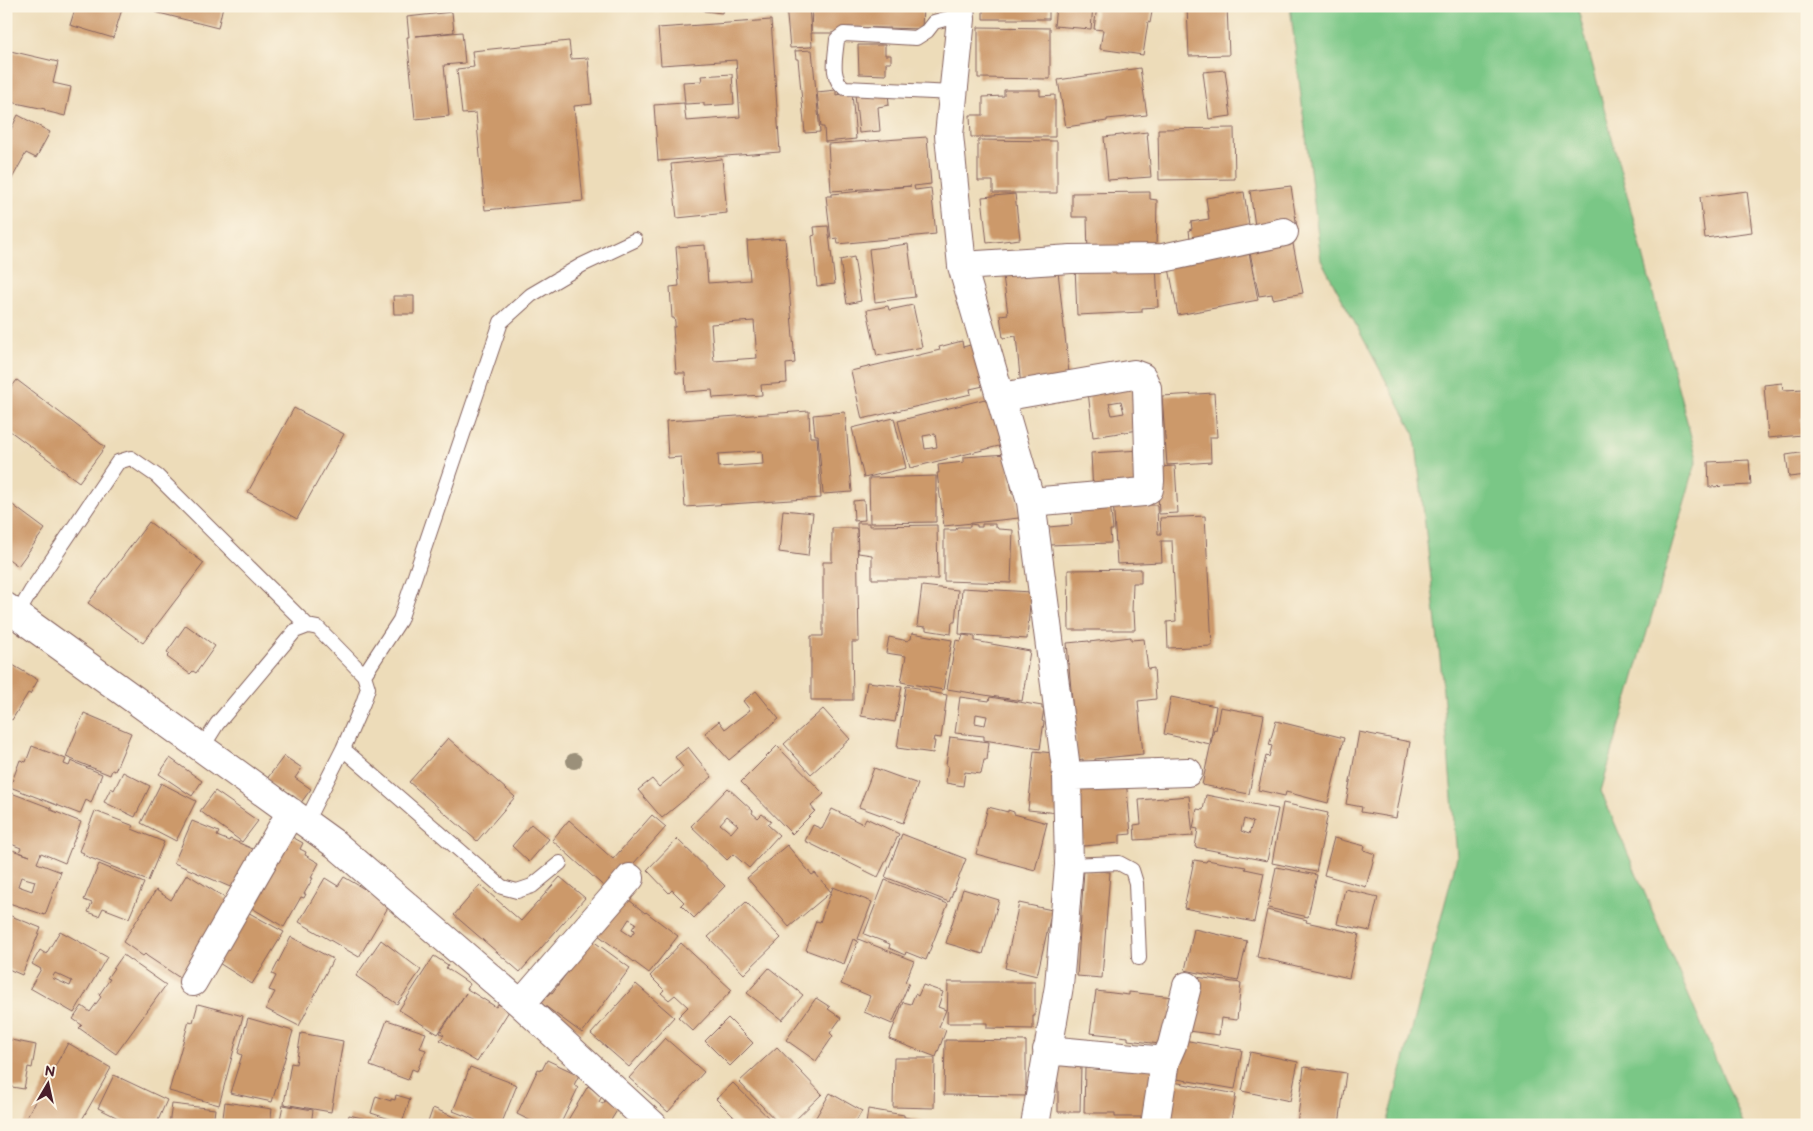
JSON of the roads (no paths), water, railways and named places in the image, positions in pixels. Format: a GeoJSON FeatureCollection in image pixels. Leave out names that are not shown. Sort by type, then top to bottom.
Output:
{"type":"FeatureCollection","features":[{"type":"Feature","properties":{"kind":"street"},"geometry":{"type":"LineString","coordinates":[[960,13],[949,135],[962,266],[1031,502],[1067,776],[1069,865],[1059,986],[1035,1125]]}},
{"type":"Feature","properties":{"kind":"street"},"geometry":{"type":"LineString","coordinates":[[962,266],[1071,259],[1163,258],[1284,232]]}},
{"type":"Feature","properties":{"kind":"street"},"geometry":{"type":"LineString","coordinates":[[1001,398],[1134,374],[1142,377],[1147,388],[1149,489],[1144,492],[1031,502]]}},
{"type":"Feature","properties":{"kind":"street"},"geometry":{"type":"LineString","coordinates":[[10,618],[202,748],[335,844],[521,1004],[653,1125]]}},
{"type":"Feature","properties":{"kind":"street"},"geometry":{"type":"LineString","coordinates":[[1067,776],[1188,772]]}},
{"type":"Feature","properties":{"kind":"street"},"geometry":{"type":"LineString","coordinates":[[194,982],[297,817]]}},
{"type":"Feature","properties":{"kind":"street"},"geometry":{"type":"LineString","coordinates":[[521,1004],[630,878]]}},
{"type":"Feature","properties":{"kind":"street"},"geometry":{"type":"LineString","coordinates":[[1156,1125],[1165,1061],[1172,1045],[1187,986]]}},
{"type":"Feature","properties":{"kind":"street"},"geometry":{"type":"LineString","coordinates":[[1047,1050],[1165,1061]]}},
{"type":"Feature","properties":{"kind":"lane"},"geometry":{"type":"LineString","coordinates":[[954,93],[845,88],[838,84],[835,77],[837,39],[844,34],[916,38],[934,22],[960,13]]}},
{"type":"Feature","properties":{"kind":"lane"},"geometry":{"type":"LineString","coordinates":[[364,675],[400,620],[501,322],[531,295],[582,265],[635,240]]}},
{"type":"Feature","properties":{"kind":"lane"},"geometry":{"type":"LineString","coordinates":[[10,618],[118,462],[131,458],[157,476],[308,626]]}},
{"type":"Feature","properties":{"kind":"lane"},"geometry":{"type":"LineString","coordinates":[[202,748],[217,724],[295,631],[308,626],[318,628],[364,675],[368,688],[343,749],[312,810],[297,817]]}},
{"type":"Feature","properties":{"kind":"lane"},"geometry":{"type":"LineString","coordinates":[[343,749],[502,887],[517,891],[532,886],[560,863]]}},
{"type":"Feature","properties":{"kind":"lane"},"geometry":{"type":"LineString","coordinates":[[1069,865],[1119,862],[1132,870],[1136,883],[1139,958]]}}]}
